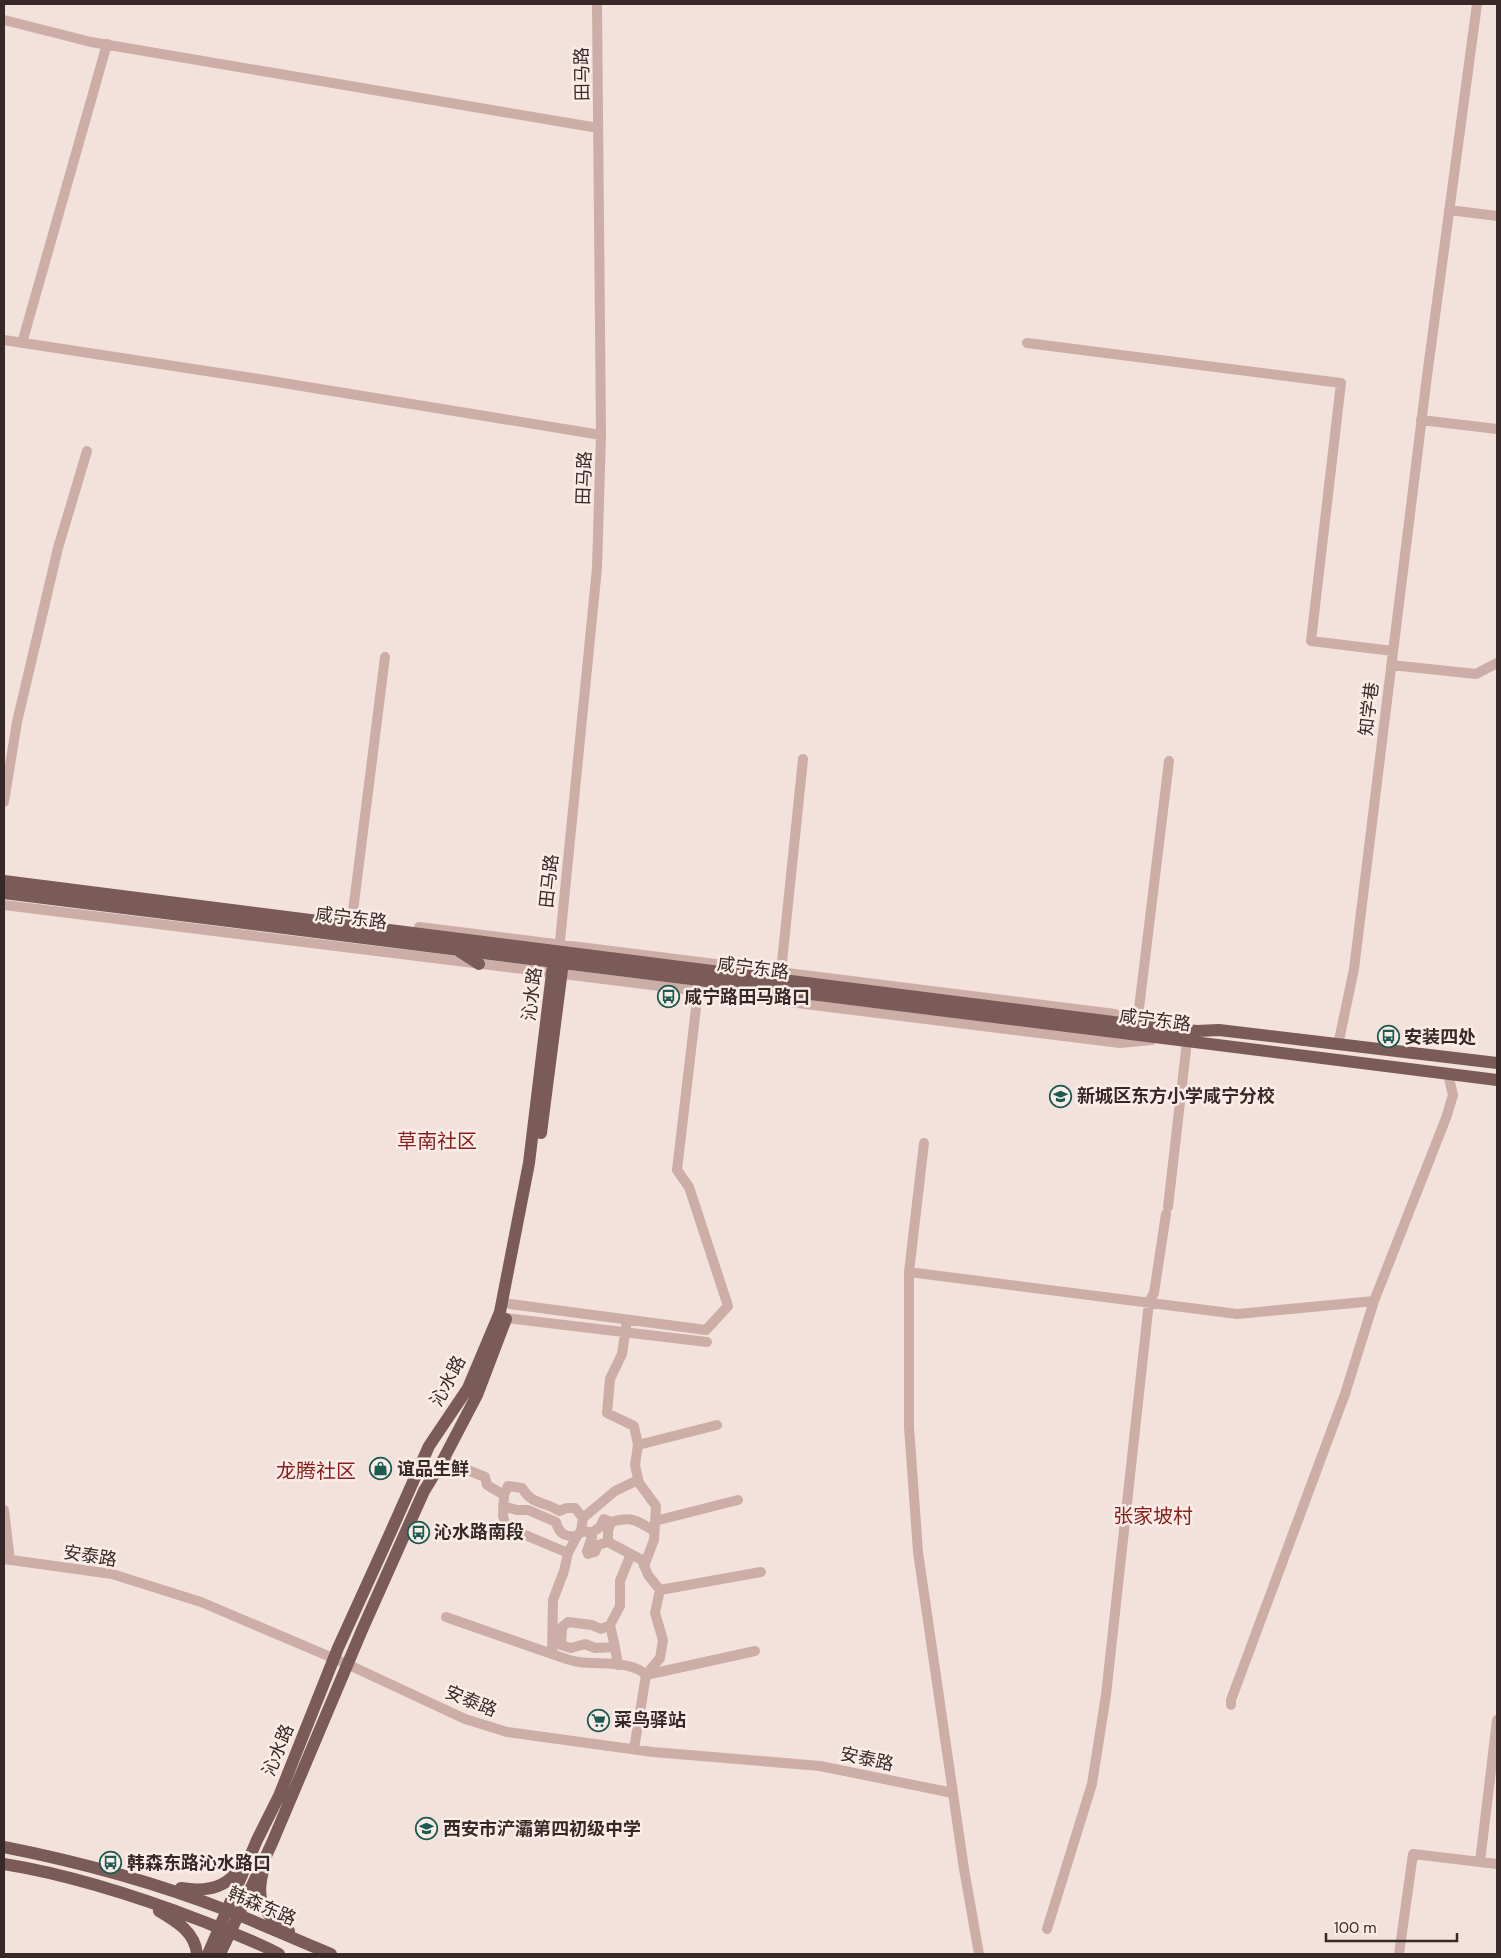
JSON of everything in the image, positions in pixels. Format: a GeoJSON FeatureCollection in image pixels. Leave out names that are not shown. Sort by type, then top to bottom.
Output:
{"type":"FeatureCollection","features":[{"type":"Feature","properties":{"kind":"main road","name":"咸宁东路"},"geometry":{"type":"LineString","coordinates":[[4,881],[558,961],[1497,1080]]}},
{"type":"Feature","properties":{"kind":"main road","name":"咸宁东路"},"geometry":{"type":"LineString","coordinates":[[4,893],[558,961],[1138,1025],[1197,1031],[1218,1030],[1497,1063]]}},
{"type":"Feature","properties":{"kind":"main road"},"geometry":{"type":"LineString","coordinates":[[455,949],[479,964]]}},
{"type":"Feature","properties":{"kind":"main road","name":"沁水路"},"geometry":{"type":"LineString","coordinates":[[208,1954],[225,1930],[268,1851],[347,1664],[429,1481],[443,1460],[477,1395],[506,1318],[537,1165],[558,961]]}},
{"type":"Feature","properties":{"kind":"main road","name":"沁水路"},"geometry":{"type":"LineString","coordinates":[[233,1913],[257,1840],[279,1796],[334,1659],[430,1446],[468,1388],[500,1312],[529,1163],[558,961]]}},
{"type":"Feature","properties":{"kind":"main road"},"geometry":{"type":"LineString","coordinates":[[145,1882],[193,1890],[214,1888],[226,1883],[235,1876],[257,1840]]}},
{"type":"Feature","properties":{"kind":"main road","name":"韩森东路"},"geometry":{"type":"LineString","coordinates":[[4,1848],[110,1871],[145,1882],[233,1913],[331,1954]]}},
{"type":"Feature","properties":{"kind":"main road"},"geometry":{"type":"LineString","coordinates":[[268,1851],[260,1886],[262,1906],[277,1923],[319,1949]]}},
{"type":"Feature","properties":{"kind":"main road","name":"韩森东路"},"geometry":{"type":"LineString","coordinates":[[4,1864],[81,1880],[131,1895],[225,1930],[279,1954]]}},
{"type":"Feature","properties":{"kind":"main road"},"geometry":{"type":"LineString","coordinates":[[131,1895],[182,1926],[195,1945],[197,1954]]}},
{"type":"Feature","properties":{"kind":"main road","name":"沁水路"},"geometry":{"type":"LineString","coordinates":[[220,1954],[225,1930]]}},
{"type":"Feature","properties":{"kind":"street","name":"田马路"},"geometry":{"type":"LineString","coordinates":[[558,961],[597,568],[601,435],[597,4]]}},
{"type":"Feature","properties":{"kind":"street","name":"知学巷"},"geometry":{"type":"LineString","coordinates":[[1338,1045],[1354,969],[1421,420],[1477,4]]}},
{"type":"Feature","properties":{"kind":"street"},"geometry":{"type":"LineString","coordinates":[[4,20],[106,44],[598,128]]}},
{"type":"Feature","properties":{"kind":"street"},"geometry":{"type":"LineString","coordinates":[[22,343],[106,44]]}},
{"type":"Feature","properties":{"kind":"street"},"geometry":{"type":"LineString","coordinates":[[1449,210],[1497,216]]}},
{"type":"Feature","properties":{"kind":"street"},"geometry":{"type":"LineString","coordinates":[[4,340],[265,380],[601,435]]}},
{"type":"Feature","properties":{"kind":"street"},"geometry":{"type":"LineString","coordinates":[[1027,343],[1341,383],[1311,641],[1393,651]]}},
{"type":"Feature","properties":{"kind":"street"},"geometry":{"type":"LineString","coordinates":[[1421,420],[1497,429]]}},
{"type":"Feature","properties":{"kind":"street"},"geometry":{"type":"LineString","coordinates":[[4,802],[17,722],[30,664],[58,548],[86,451]]}},
{"type":"Feature","properties":{"kind":"street"},"geometry":{"type":"LineString","coordinates":[[352,919],[385,658]]}},
{"type":"Feature","properties":{"kind":"street"},"geometry":{"type":"LineString","coordinates":[[1391,665],[1476,674],[1497,663]]}},
{"type":"Feature","properties":{"kind":"street"},"geometry":{"type":"LineString","coordinates":[[781,972],[803,759]]}},
{"type":"Feature","properties":{"kind":"street"},"geometry":{"type":"LineString","coordinates":[[4,905],[479,964],[558,961],[781,972],[1115,1014],[1138,1025],[1169,761]]}},
{"type":"Feature","properties":{"kind":"street"},"geometry":{"type":"LineString","coordinates":[[4,876],[352,919],[698,991],[1120,1043],[1168,1039]]}},
{"type":"Feature","properties":{"kind":"street"},"geometry":{"type":"LineString","coordinates":[[510,1304],[706,1330],[728,1306],[689,1187],[677,1170],[698,991]]}},
{"type":"Feature","properties":{"kind":"street"},"geometry":{"type":"LineString","coordinates":[[1047,1930],[1092,1784],[1106,1695],[1149,1302],[1154,1293],[1167,1210],[1187,1041]]}},
{"type":"Feature","properties":{"kind":"street"},"geometry":{"type":"LineString","coordinates":[[1231,1706],[1345,1394],[1374,1301],[1446,1118],[1453,1095],[1448,1074]]}},
{"type":"Feature","properties":{"kind":"street"},"geometry":{"type":"LineString","coordinates":[[924,1143],[909,1272],[909,1427],[918,1552],[950,1793],[979,1954]]}},
{"type":"Feature","properties":{"kind":"street"},"geometry":{"type":"LineString","coordinates":[[909,1272],[1238,1314],[1374,1301]]}},
{"type":"Feature","properties":{"kind":"street"},"geometry":{"type":"LineString","coordinates":[[506,1318],[707,1342]]}},
{"type":"Feature","properties":{"kind":"street"},"geometry":{"type":"LineString","coordinates":[[627,1320],[622,1354],[610,1379],[607,1413],[634,1426],[638,1444],[635,1465],[638,1480],[656,1506],[654,1540],[644,1566]]}},
{"type":"Feature","properties":{"kind":"street"},"geometry":{"type":"LineString","coordinates":[[638,1444],[717,1425]]}},
{"type":"Feature","properties":{"kind":"street"},"geometry":{"type":"LineString","coordinates":[[443,1460],[485,1477],[487,1486],[504,1495]]}},
{"type":"Feature","properties":{"kind":"street"},"geometry":{"type":"LineString","coordinates":[[583,1518],[615,1491],[638,1480]]}},
{"type":"Feature","properties":{"kind":"street"},"geometry":{"type":"LineString","coordinates":[[568,1553],[506,1527],[503,1516],[504,1495],[508,1486],[522,1488],[529,1498],[554,1507],[558,1516],[558,1530],[562,1534],[583,1534],[592,1537],[587,1551],[588,1554],[594,1552],[598,1545],[608,1542],[642,1560],[648,1575],[660,1590]]}},
{"type":"Feature","properties":{"kind":"street"},"geometry":{"type":"LineString","coordinates":[[552,1654],[553,1600],[564,1571],[568,1553],[583,1534],[600,1527],[604,1519],[611,1522],[623,1518],[655,1526],[738,1500]]}},
{"type":"Feature","properties":{"kind":"street"},"geometry":{"type":"LineString","coordinates":[[504,1506],[558,1516]]}},
{"type":"Feature","properties":{"kind":"street"},"geometry":{"type":"LineString","coordinates":[[558,1516],[567,1508],[575,1508],[583,1518],[583,1534]]}},
{"type":"Feature","properties":{"kind":"street"},"geometry":{"type":"LineString","coordinates":[[4,1510],[7,1559]]}},
{"type":"Feature","properties":{"kind":"street"},"geometry":{"type":"LineString","coordinates":[[608,1542],[608,1531],[611,1522]]}},
{"type":"Feature","properties":{"kind":"street"},"geometry":{"type":"LineString","coordinates":[[615,1647],[596,1648],[585,1644],[571,1648],[561,1645],[562,1627],[568,1622],[592,1625],[601,1629],[610,1625],[620,1606],[620,1581],[631,1554]]}},
{"type":"Feature","properties":{"kind":"street","name":"安泰路"},"geometry":{"type":"LineString","coordinates":[[7,1559],[112,1574],[201,1602],[347,1664],[465,1719],[507,1732],[634,1749],[820,1766],[950,1793]]}},
{"type":"Feature","properties":{"kind":"street"},"geometry":{"type":"LineString","coordinates":[[660,1590],[760,1572]]}},
{"type":"Feature","properties":{"kind":"street"},"geometry":{"type":"LineString","coordinates":[[634,1749],[646,1675],[660,1658],[663,1640],[655,1612],[660,1590]]}},
{"type":"Feature","properties":{"kind":"street"},"geometry":{"type":"LineString","coordinates":[[446,1617],[578,1662],[618,1665],[640,1669],[646,1675]]}},
{"type":"Feature","properties":{"kind":"street"},"geometry":{"type":"LineString","coordinates":[[610,1625],[618,1665]]}},
{"type":"Feature","properties":{"kind":"street"},"geometry":{"type":"LineString","coordinates":[[646,1675],[755,1651]]}},
{"type":"Feature","properties":{"kind":"street"},"geometry":{"type":"LineString","coordinates":[[1480,1862],[1497,1720]]}},
{"type":"Feature","properties":{"kind":"street"},"geometry":{"type":"LineString","coordinates":[[1399,1954],[1413,1854],[1497,1864]]}},
{"type":"Feature","properties":{"kind":"place","name":"咸宁路田马路口"},"geometry":{"type":"Point","coordinates":[668,997]}},
{"type":"Feature","properties":{"kind":"place","name":"安装四处"},"geometry":{"type":"Point","coordinates":[1388,1037]}},
{"type":"Feature","properties":{"kind":"place","name":"新城区东方小学咸宁分校"},"geometry":{"type":"Point","coordinates":[1061,1096]}},
{"type":"Feature","properties":{"kind":"place","name":"谊品生鲜"},"geometry":{"type":"Point","coordinates":[381,1469]}},
{"type":"Feature","properties":{"kind":"place","name":"沁水路南段"},"geometry":{"type":"Point","coordinates":[418,1532]}},
{"type":"Feature","properties":{"kind":"place","name":"菜鸟驿站"},"geometry":{"type":"Point","coordinates":[598,1720]}},
{"type":"Feature","properties":{"kind":"place","name":"西安市浐灞第四初级中学"},"geometry":{"type":"Point","coordinates":[427,1829]}},
{"type":"Feature","properties":{"kind":"place","name":"韩森东路沁水路口"},"geometry":{"type":"Point","coordinates":[111,1863]}},
{"type":"Feature","properties":{"kind":"district","name":"草南社区"},"geometry":{"type":"Point","coordinates":[437,1141]}},
{"type":"Feature","properties":{"kind":"district","name":"龙腾社区"},"geometry":{"type":"Point","coordinates":[316,1471]}},
{"type":"Feature","properties":{"kind":"district","name":"张家坡村"},"geometry":{"type":"Point","coordinates":[1153,1516]}}]}
